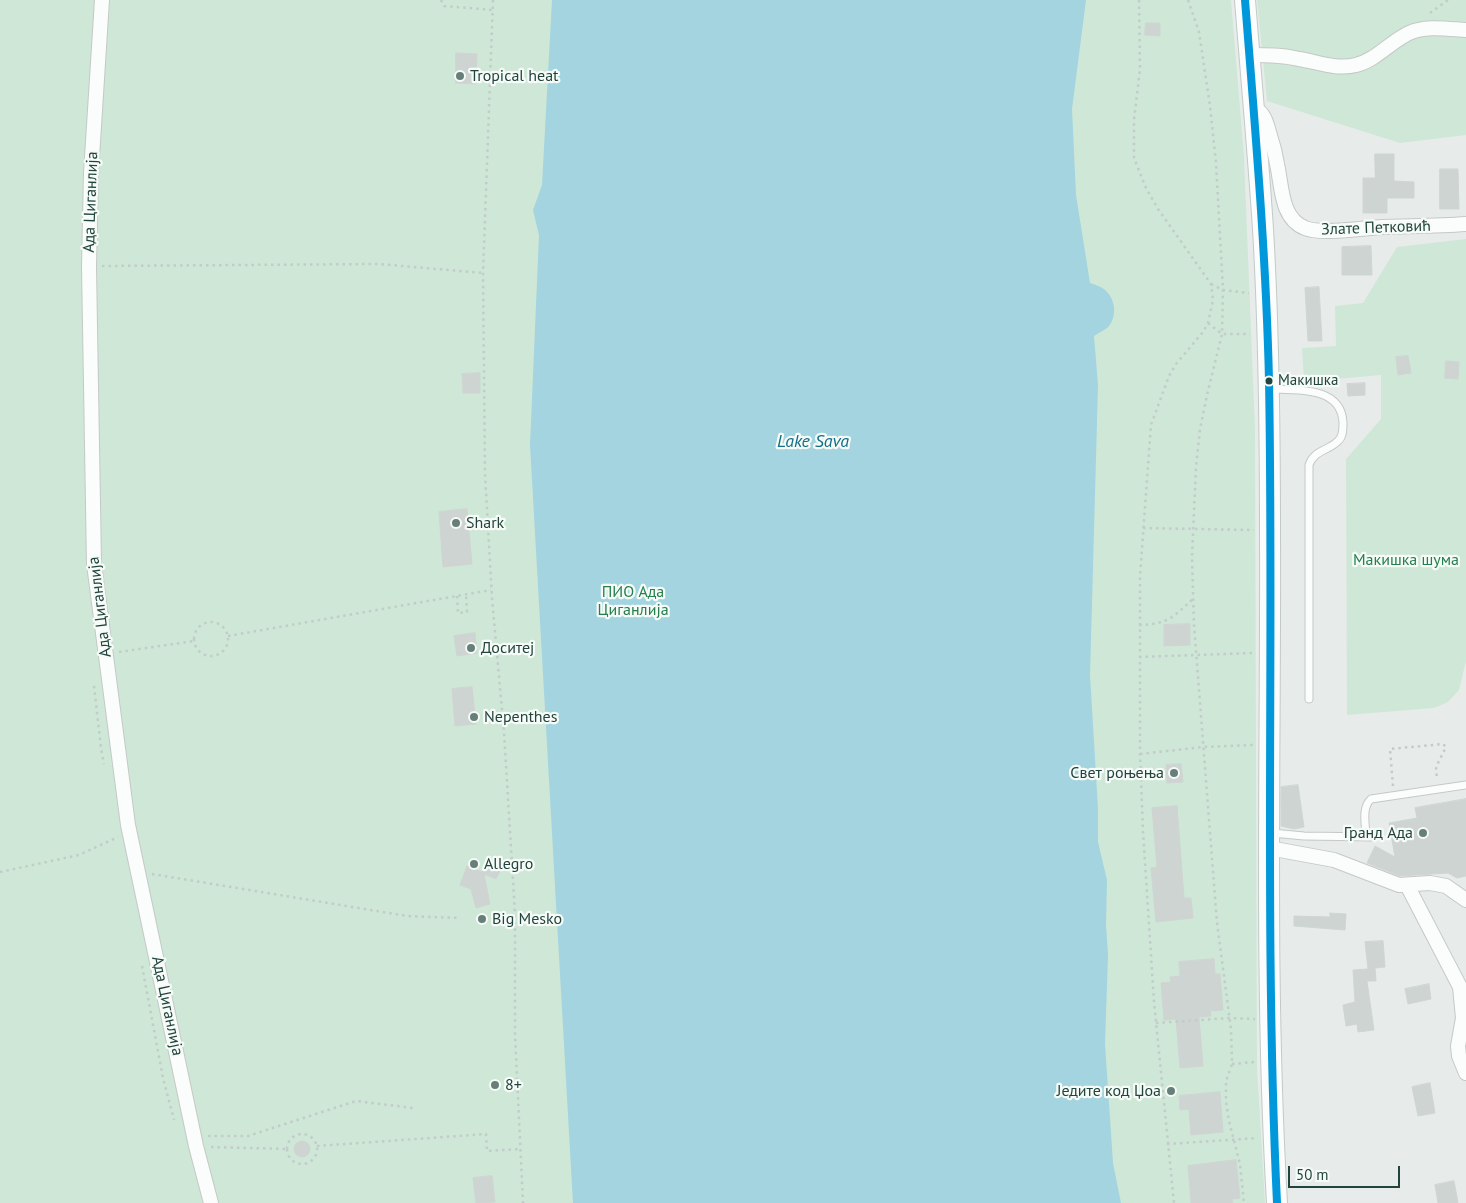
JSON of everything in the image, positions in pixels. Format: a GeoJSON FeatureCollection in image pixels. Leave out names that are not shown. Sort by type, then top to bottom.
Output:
{"type":"FeatureCollection","features":[{"type":"Feature","properties":{"kind":"street","name":"Ада Циганлија"},"geometry":{"type":"LineString","coordinates":[[102,0],[91,173],[89,266],[94,564],[129,831],[195,1141],[211,1203]]}},
{"type":"Feature","properties":{"kind":"street"},"geometry":{"type":"LineString","coordinates":[[1245,0],[1263,230],[1267,335],[1270,531],[1270,1062],[1277,1203]]}},
{"type":"Feature","properties":{"kind":"street"},"geometry":{"type":"LineString","coordinates":[[1249,55],[1298,58],[1346,67],[1358,65],[1370,59],[1394,42],[1416,30],[1466,30]]}},
{"type":"Feature","properties":{"kind":"street","name":"Злате Петковић"},"geometry":{"type":"LineString","coordinates":[[1253,107],[1263,115],[1274,146],[1287,210],[1293,220],[1304,228],[1319,231],[1466,224]]}},
{"type":"Feature","properties":{"kind":"street"},"geometry":{"type":"LineString","coordinates":[[1269,840],[1334,860],[1391,882],[1407,885],[1430,883],[1446,886],[1466,900]]}},
{"type":"Feature","properties":{"kind":"street"},"geometry":{"type":"LineString","coordinates":[[1407,885],[1460,987],[1462,1018],[1458,1046],[1459,1056],[1466,1073]]}},
{"type":"Feature","properties":{"kind":"lane"},"geometry":{"type":"LineString","coordinates":[[1268,389],[1316,392],[1325,395],[1336,403],[1343,418],[1341,438],[1338,442],[1314,455],[1309,465],[1308,699]]}},
{"type":"Feature","properties":{"kind":"lane"},"geometry":{"type":"LineString","coordinates":[[1269,840],[1304,836],[1370,837],[1364,808],[1366,802],[1371,799],[1466,785]]}},
{"type":"Feature","properties":{"kind":"path"},"geometry":{"type":"LineString","coordinates":[[441,0],[444,6],[493,10]]}},
{"type":"Feature","properties":{"kind":"path"},"geometry":{"type":"LineString","coordinates":[[493,0],[483,273],[485,474],[491,590],[504,732],[515,914],[515,1034],[524,1203]]}},
{"type":"Feature","properties":{"kind":"path"},"geometry":{"type":"LineString","coordinates":[[1139,0],[1140,69],[1134,120],[1134,158],[1146,188],[1158,210],[1211,284],[1223,290],[1265,295]]}},
{"type":"Feature","properties":{"kind":"path"},"geometry":{"type":"LineString","coordinates":[[1188,0],[1199,32],[1210,106],[1216,163],[1223,290],[1222,334],[1200,429],[1194,490],[1194,598],[1203,748],[1217,922],[1226,1007],[1229,1018],[1232,1064],[1225,1089],[1229,1121],[1240,1164],[1244,1203]]}},
{"type":"Feature","properties":{"kind":"path"},"geometry":{"type":"LineString","coordinates":[[89,266],[379,264],[483,273]]}},
{"type":"Feature","properties":{"kind":"path"},"geometry":{"type":"LineString","coordinates":[[1174,1203],[1156,1023],[1143,831],[1140,754],[1140,625],[1143,528],[1152,425],[1157,407],[1169,376],[1176,364],[1203,332],[1208,323],[1213,300],[1211,284]]}},
{"type":"Feature","properties":{"kind":"path"},"geometry":{"type":"LineString","coordinates":[[1208,323],[1222,334],[1267,335]]}},
{"type":"Feature","properties":{"kind":"path"},"geometry":{"type":"LineString","coordinates":[[1143,528],[1270,531]]}},
{"type":"Feature","properties":{"kind":"path"},"geometry":{"type":"LineString","coordinates":[[228,636],[491,590]]}},
{"type":"Feature","properties":{"kind":"path"},"geometry":{"type":"LineString","coordinates":[[457,596],[458,613],[467,612],[466,594]]}},
{"type":"Feature","properties":{"kind":"path"},"geometry":{"type":"LineString","coordinates":[[1140,625],[1159,624],[1174,616],[1194,598]]}},
{"type":"Feature","properties":{"kind":"path"},"geometry":{"type":"LineString","coordinates":[[209,622],[223,626],[228,636],[226,648],[216,655],[204,655],[196,647],[194,641],[196,630],[204,623],[209,622]]}},
{"type":"Feature","properties":{"kind":"path"},"geometry":{"type":"LineString","coordinates":[[105,654],[194,641]]}},
{"type":"Feature","properties":{"kind":"path"},"geometry":{"type":"LineString","coordinates":[[1140,657],[1270,653]]}},
{"type":"Feature","properties":{"kind":"path"},"geometry":{"type":"LineString","coordinates":[[1140,754],[1269,744]]}},
{"type":"Feature","properties":{"kind":"path"},"geometry":{"type":"LineString","coordinates":[[1394,795],[1390,749],[1443,744],[1446,747],[1436,766],[1438,788]]}},
{"type":"Feature","properties":{"kind":"path"},"geometry":{"type":"LineString","coordinates":[[0,872],[78,855],[129,831]]}},
{"type":"Feature","properties":{"kind":"path"},"geometry":{"type":"LineString","coordinates":[[138,872],[407,916],[460,918]]}},
{"type":"Feature","properties":{"kind":"path"},"geometry":{"type":"LineString","coordinates":[[1156,1023],[1229,1018],[1270,1019]]}},
{"type":"Feature","properties":{"kind":"path"},"geometry":{"type":"LineString","coordinates":[[1232,1064],[1270,1062]]}},
{"type":"Feature","properties":{"kind":"path"},"geometry":{"type":"LineString","coordinates":[[195,1141],[248,1136],[356,1101],[414,1108]]}},
{"type":"Feature","properties":{"kind":"path"},"geometry":{"type":"LineString","coordinates":[[298,1134],[312,1138],[317,1146],[316,1156],[304,1164],[294,1162],[290,1158],[287,1149],[290,1140],[298,1134]]}},
{"type":"Feature","properties":{"kind":"path"},"geometry":{"type":"LineString","coordinates":[[317,1146],[486,1134],[487,1151],[520,1149]]}},
{"type":"Feature","properties":{"kind":"path"},"geometry":{"type":"LineString","coordinates":[[1167,1144],[1274,1137]]}},
{"type":"Feature","properties":{"kind":"path"},"geometry":{"type":"LineString","coordinates":[[195,1141],[287,1149]]}},
{"type":"Feature","properties":{"kind":"green space","name":"ПИО Ада Циганлија"},"geometry":{"type":"Polygon","coordinates":[[[0,0],[1231,0],[1244,157],[1255,429],[1257,1068],[1265,1203],[0,1203],[0,0]]]}},
{"type":"Feature","properties":{"kind":"green space"},"geometry":{"type":"Polygon","coordinates":[[[1257,0],[1466,0],[1466,135],[1400,143],[1267,101],[1257,0]]]}},
{"type":"Feature","properties":{"kind":"green space","name":"Макишка шума"},"geometry":{"type":"Polygon","coordinates":[[[1466,239],[1466,661],[1459,690],[1448,702],[1434,708],[1347,715],[1346,459],[1381,419],[1381,375],[1304,382],[1302,348],[1336,346],[1335,306],[1363,303],[1397,247],[1466,239]]]}},
{"type":"Feature","properties":{"kind":"water","name":"Lake Sava"},"geometry":{"type":"Polygon","coordinates":[[[552,0],[1086,0],[1072,109],[1076,195],[1090,283],[1101,287],[1107,292],[1114,305],[1114,315],[1110,324],[1094,336],[1098,385],[1090,675],[1098,809],[1098,842],[1107,880],[1106,925],[1108,955],[1105,1044],[1113,1163],[1121,1203],[573,1203],[530,445],[539,235],[533,210],[542,185],[552,0]]]}},
{"type":"Feature","properties":{"kind":"building"},"geometry":{"type":"Polygon","coordinates":[[[1146,23],[1160,23],[1160,36],[1145,35],[1146,23]]]}},
{"type":"Feature","properties":{"kind":"building"},"geometry":{"type":"Polygon","coordinates":[[[456,53],[477,54],[476,84],[456,83],[456,53]]]}},
{"type":"Feature","properties":{"kind":"building"},"geometry":{"type":"Polygon","coordinates":[[[1375,154],[1394,154],[1394,181],[1414,182],[1414,198],[1387,198],[1387,213],[1363,213],[1363,178],[1375,178],[1375,154]]]}},
{"type":"Feature","properties":{"kind":"building"},"geometry":{"type":"Polygon","coordinates":[[[1440,169],[1458,169],[1459,209],[1440,209],[1440,169]]]}},
{"type":"Feature","properties":{"kind":"building"},"geometry":{"type":"Polygon","coordinates":[[[1371,246],[1372,275],[1342,275],[1342,247],[1371,246]]]}},
{"type":"Feature","properties":{"kind":"building"},"geometry":{"type":"Polygon","coordinates":[[[1319,287],[1322,341],[1308,341],[1305,288],[1319,287]]]}},
{"type":"Feature","properties":{"kind":"building"},"geometry":{"type":"Polygon","coordinates":[[[1408,356],[1411,373],[1398,375],[1396,357],[1408,356]]]}},
{"type":"Feature","properties":{"kind":"building"},"geometry":{"type":"Polygon","coordinates":[[[1446,361],[1459,362],[1458,379],[1445,378],[1446,361]]]}},
{"type":"Feature","properties":{"kind":"building"},"geometry":{"type":"Polygon","coordinates":[[[480,373],[480,393],[463,393],[462,374],[480,373]]]}},
{"type":"Feature","properties":{"kind":"building"},"geometry":{"type":"Polygon","coordinates":[[[1365,383],[1365,395],[1348,396],[1347,384],[1365,383]]]}},
{"type":"Feature","properties":{"kind":"building"},"geometry":{"type":"Polygon","coordinates":[[[467,509],[472,564],[443,567],[439,512],[467,509]]]}},
{"type":"Feature","properties":{"kind":"building"},"geometry":{"type":"Polygon","coordinates":[[[1190,624],[1190,645],[1164,646],[1164,625],[1190,624]]]}},
{"type":"Feature","properties":{"kind":"building"},"geometry":{"type":"Polygon","coordinates":[[[475,633],[477,653],[457,656],[454,636],[475,633]]]}},
{"type":"Feature","properties":{"kind":"building"},"geometry":{"type":"Polygon","coordinates":[[[472,687],[476,724],[455,726],[452,689],[472,687]]]}},
{"type":"Feature","properties":{"kind":"building","name":"Свет роњења"},"geometry":{"type":"Polygon","coordinates":[[[1181,764],[1183,782],[1167,783],[1166,765],[1181,764]]]}},
{"type":"Feature","properties":{"kind":"building"},"geometry":{"type":"Polygon","coordinates":[[[1298,785],[1304,827],[1294,829],[1281,826],[1281,787],[1298,785]]]}},
{"type":"Feature","properties":{"kind":"building"},"geometry":{"type":"Polygon","coordinates":[[[1466,799],[1466,876],[1457,878],[1448,873],[1400,876],[1367,863],[1375,846],[1395,857],[1389,823],[1417,818],[1415,808],[1466,799]]]}},
{"type":"Feature","properties":{"kind":"building"},"geometry":{"type":"Polygon","coordinates":[[[1177,806],[1184,898],[1191,898],[1193,918],[1156,922],[1151,868],[1157,867],[1152,808],[1177,806]]]}},
{"type":"Feature","properties":{"kind":"building"},"geometry":{"type":"Polygon","coordinates":[[[486,862],[501,869],[496,879],[484,874],[490,904],[476,908],[471,889],[460,885],[467,866],[482,872],[486,862]]]}},
{"type":"Feature","properties":{"kind":"building"},"geometry":{"type":"Polygon","coordinates":[[[1330,913],[1346,914],[1345,930],[1294,926],[1294,916],[1330,917],[1330,913]]]}},
{"type":"Feature","properties":{"kind":"building"},"geometry":{"type":"Polygon","coordinates":[[[1383,941],[1385,967],[1375,968],[1376,981],[1367,981],[1374,1030],[1358,1032],[1357,1024],[1346,1026],[1343,1005],[1355,1002],[1353,970],[1368,969],[1365,942],[1383,941]]]}},
{"type":"Feature","properties":{"kind":"building"},"geometry":{"type":"Polygon","coordinates":[[[1214,959],[1215,974],[1220,974],[1223,1010],[1210,1011],[1211,1016],[1199,1017],[1203,1066],[1180,1068],[1176,1019],[1164,1020],[1161,983],[1171,982],[1170,977],[1180,976],[1179,962],[1214,959]]]}},
{"type":"Feature","properties":{"kind":"building"},"geometry":{"type":"Polygon","coordinates":[[[1429,984],[1431,999],[1408,1004],[1405,989],[1429,984]]]}},
{"type":"Feature","properties":{"kind":"building"},"geometry":{"type":"Polygon","coordinates":[[[1430,1083],[1435,1113],[1418,1116],[1412,1087],[1430,1083]]]}},
{"type":"Feature","properties":{"kind":"building"},"geometry":{"type":"Polygon","coordinates":[[[1220,1092],[1223,1132],[1191,1135],[1189,1109],[1180,1110],[1179,1096],[1220,1092]]]}},
{"type":"Feature","properties":{"kind":"building"},"geometry":{"type":"Polygon","coordinates":[[[302,1141],[310,1149],[302,1157],[294,1149],[302,1141]]]}},
{"type":"Feature","properties":{"kind":"building"},"geometry":{"type":"Polygon","coordinates":[[[1236,1160],[1240,1198],[1232,1199],[1233,1203],[1191,1203],[1188,1166],[1236,1160]]]}},
{"type":"Feature","properties":{"kind":"building"},"geometry":{"type":"Polygon","coordinates":[[[492,1176],[495,1202],[476,1203],[473,1178],[492,1176]]]}},
{"type":"Feature","properties":{"kind":"building"},"geometry":{"type":"Polygon","coordinates":[[[1454,1181],[1458,1203],[1438,1203],[1435,1185],[1454,1181]]]}},
{"type":"Feature","properties":{"kind":"transit line"},"geometry":{"type":"LineString","coordinates":[[1245,0],[1263,237],[1268,332],[1271,997],[1277,1203]]}},
{"type":"Feature","properties":{"kind":"place","name":"Tropical heat"},"geometry":{"type":"Point","coordinates":[460,76]}},
{"type":"Feature","properties":{"kind":"place","name":"Макишка"},"geometry":{"type":"Point","coordinates":[1269,381]}},
{"type":"Feature","properties":{"kind":"place","name":"Shark"},"geometry":{"type":"Point","coordinates":[456,523]}},
{"type":"Feature","properties":{"kind":"place","name":"Доситеј"},"geometry":{"type":"Point","coordinates":[471,648]}},
{"type":"Feature","properties":{"kind":"place","name":"Nepenthes"},"geometry":{"type":"Point","coordinates":[474,717]}},
{"type":"Feature","properties":{"kind":"place","name":"Свет роњења"},"geometry":{"type":"Point","coordinates":[1174,773]}},
{"type":"Feature","properties":{"kind":"place","name":"Гранд Ада"},"geometry":{"type":"Point","coordinates":[1423,833]}},
{"type":"Feature","properties":{"kind":"place","name":"Allegro"},"geometry":{"type":"Point","coordinates":[474,864]}},
{"type":"Feature","properties":{"kind":"place","name":"Big Mesko"},"geometry":{"type":"Point","coordinates":[482,919]}},
{"type":"Feature","properties":{"kind":"place","name":"8+"},"geometry":{"type":"Point","coordinates":[495,1085]}},
{"type":"Feature","properties":{"kind":"place","name":"Једите код Џоа"},"geometry":{"type":"Point","coordinates":[1171,1091]}}]}
